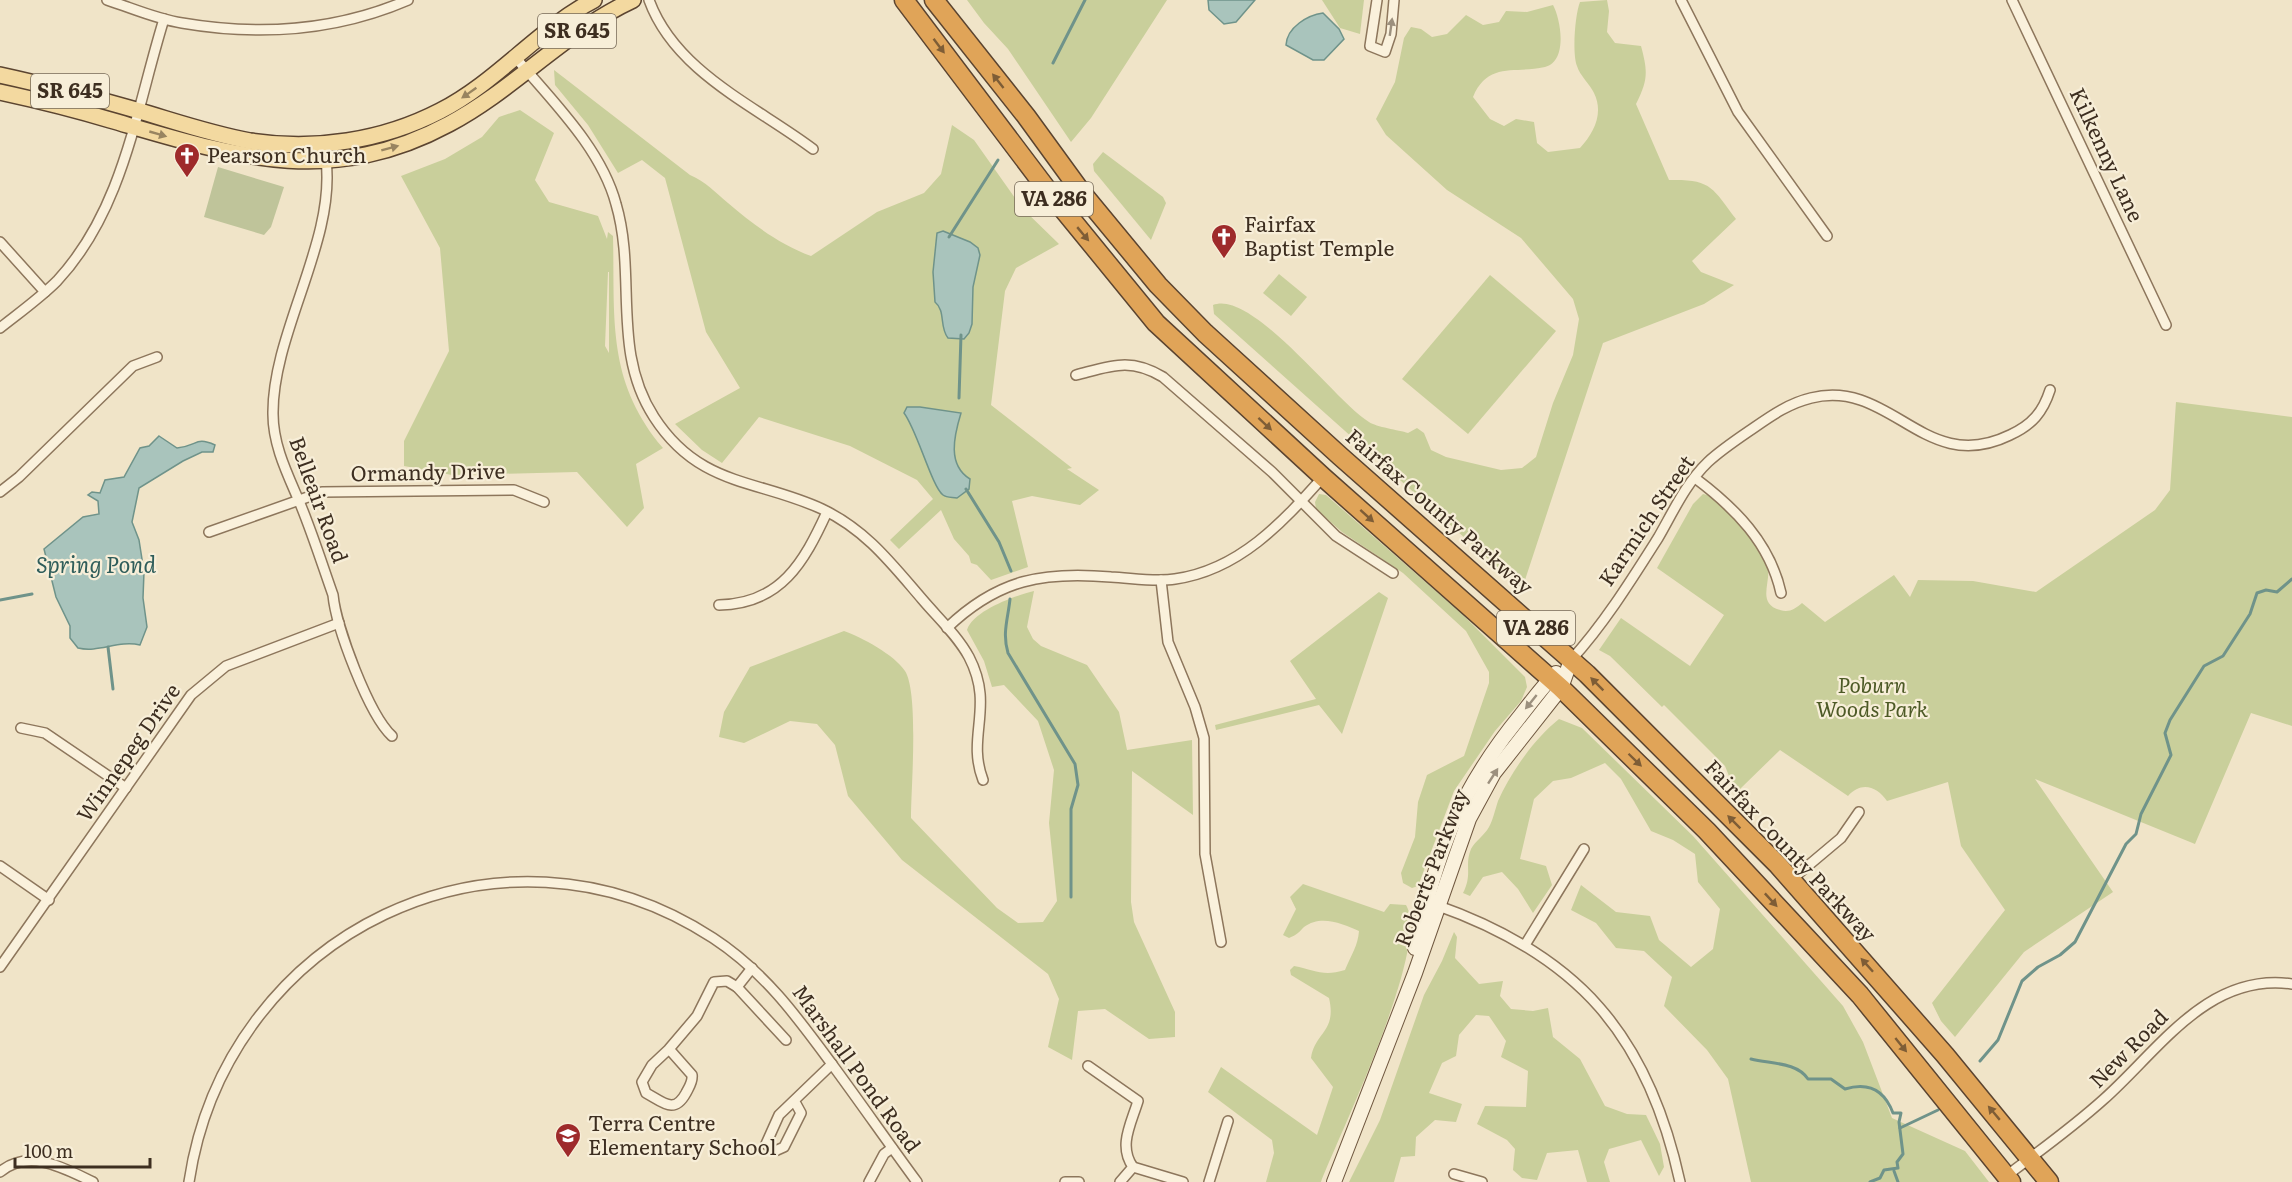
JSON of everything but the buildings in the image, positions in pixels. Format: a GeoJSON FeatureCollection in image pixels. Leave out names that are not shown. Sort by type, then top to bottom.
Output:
{"type":"FeatureCollection","features":[{"type":"Feature","properties":{"kind":"highway","name":"VA 286"},"geometry":{"type":"LineString","coordinates":[[904,0],[1049,192],[1156,323],[1323,477],[1555,684],[1707,831],[1852,986],[2009,1179]]}},
{"type":"Feature","properties":{"kind":"highway","name":"Fairfax County Parkway"},"geometry":{"type":"LineString","coordinates":[[934,0],[1082,193],[1139,264],[1181,310],[1340,456],[1571,660],[1791,880],[1946,1055],[2049,1182]]}},
{"type":"Feature","properties":{"kind":"highway"},"geometry":{"type":"LineString","coordinates":[[944,0],[971,46]]}},
{"type":"Feature","properties":{"kind":"main road","name":"SR 645"},"geometry":{"type":"LineString","coordinates":[[0,75],[249,141],[299,145],[344,142],[392,131],[440,111],[594,0]]}},
{"type":"Feature","properties":{"kind":"main road","name":"SR 645"},"geometry":{"type":"LineString","coordinates":[[0,92],[240,156],[279,160],[326,160],[354,157],[422,138],[472,111],[576,32],[633,0]]}},
{"type":"Feature","properties":{"kind":"main road","name":"Roberts Parkway"},"geometry":{"type":"LineString","coordinates":[[1334,1182],[1394,1025],[1432,903],[1449,829],[1468,788],[1491,752],[1555,684],[1571,660]]}},
{"type":"Feature","properties":{"kind":"street"},"geometry":{"type":"LineString","coordinates":[[107,0],[164,19],[234,29],[296,29],[348,20],[404,1]]}},
{"type":"Feature","properties":{"kind":"street"},"geometry":{"type":"LineString","coordinates":[[649,0],[661,24],[687,57],[714,81],[813,149]]}},
{"type":"Feature","properties":{"kind":"street"},"geometry":{"type":"LineString","coordinates":[[1377,0],[1370,46],[1385,52],[1391,34],[1394,0]]}},
{"type":"Feature","properties":{"kind":"street"},"geometry":{"type":"LineString","coordinates":[[1681,0],[1738,112],[1827,236]]}},
{"type":"Feature","properties":{"kind":"street","name":"Kilkenny Lane"},"geometry":{"type":"LineString","coordinates":[[2012,0],[2166,325]]}},
{"type":"Feature","properties":{"kind":"street"},"geometry":{"type":"LineString","coordinates":[[0,328],[45,292],[71,264],[97,226],[114,190],[135,127],[164,19]]}},
{"type":"Feature","properties":{"kind":"street"},"geometry":{"type":"LineString","coordinates":[[516,58],[588,148],[613,192],[623,241],[628,355],[639,390],[655,420],[681,449],[714,472],[827,512],[855,528],[876,545],[968,655],[980,683],[982,708],[977,758],[983,780]]}},
{"type":"Feature","properties":{"kind":"street","name":"Belleair Road"},"geometry":{"type":"LineString","coordinates":[[326,160],[328,174],[323,212],[278,374],[274,425],[279,450],[333,595],[339,623],[376,718],[392,736]]}},
{"type":"Feature","properties":{"kind":"street"},"geometry":{"type":"LineString","coordinates":[[0,242],[45,292]]}},
{"type":"Feature","properties":{"kind":"street"},"geometry":{"type":"LineString","coordinates":[[0,492],[20,477],[133,366],[157,357]]}},
{"type":"Feature","properties":{"kind":"street"},"geometry":{"type":"LineString","coordinates":[[1076,375],[1115,364],[1146,367],[1182,392],[1336,536],[1393,573]]}},
{"type":"Feature","properties":{"kind":"street","name":"Karmich Street"},"geometry":{"type":"LineString","coordinates":[[1571,660],[1641,564],[1706,463],[1771,416],[1795,403],[1832,394],[1863,399],[1887,410],[1929,438],[1950,444],[1971,446],[1999,440],[2026,426],[2044,409],[2050,390]]}},
{"type":"Feature","properties":{"kind":"street"},"geometry":{"type":"LineString","coordinates":[[947,628],[986,597],[1032,579],[1066,574],[1161,580],[1202,572],[1233,560],[1268,534],[1323,477]]}},
{"type":"Feature","properties":{"kind":"street"},"geometry":{"type":"LineString","coordinates":[[1695,478],[1730,507],[1749,527],[1772,562],[1781,593]]}},
{"type":"Feature","properties":{"kind":"street","name":"Ormandy Drive"},"geometry":{"type":"LineString","coordinates":[[209,532],[322,492],[514,490],[544,502]]}},
{"type":"Feature","properties":{"kind":"street"},"geometry":{"type":"LineString","coordinates":[[719,605],[752,601],[785,581],[814,541],[827,512]]}},
{"type":"Feature","properties":{"kind":"street"},"geometry":{"type":"LineString","coordinates":[[1161,580],[1168,642],[1195,707],[1204,738],[1205,854],[1221,942]]}},
{"type":"Feature","properties":{"kind":"street","name":"Winnepeg Drive"},"geometry":{"type":"LineString","coordinates":[[0,967],[49,900],[185,702],[216,673],[240,660],[339,623]]}},
{"type":"Feature","properties":{"kind":"street"},"geometry":{"type":"LineString","coordinates":[[21,728],[45,733],[126,788]]}},
{"type":"Feature","properties":{"kind":"street"},"geometry":{"type":"LineString","coordinates":[[1791,880],[1842,838],[1859,812]]}},
{"type":"Feature","properties":{"kind":"street"},"geometry":{"type":"LineString","coordinates":[[1526,945],[1584,849]]}},
{"type":"Feature","properties":{"kind":"street"},"geometry":{"type":"LineString","coordinates":[[0,866],[49,900]]}},
{"type":"Feature","properties":{"kind":"street","name":"Marshall Pond Road"},"geometry":{"type":"LineString","coordinates":[[189,1182],[197,1140],[207,1106],[230,1056],[261,1011],[287,982],[330,946],[364,925],[398,909],[467,888],[527,883],[594,890],[636,901],[673,916],[713,938],[752,968],[795,1013],[917,1182]]}},
{"type":"Feature","properties":{"kind":"street"},"geometry":{"type":"LineString","coordinates":[[1432,903],[1526,945],[1581,988],[1627,1044],[1660,1105],[1678,1182]]}},
{"type":"Feature","properties":{"kind":"street"},"geometry":{"type":"LineString","coordinates":[[737,987],[752,968]]}},
{"type":"Feature","properties":{"kind":"street"},"geometry":{"type":"LineString","coordinates":[[669,1049],[692,1075],[693,1080],[681,1103],[676,1106],[669,1106],[646,1093],[642,1082],[652,1065],[697,1016],[714,982],[727,981],[737,987],[786,1040]]}},
{"type":"Feature","properties":{"kind":"street","name":"New Road"},"geometry":{"type":"LineString","coordinates":[[2009,1179],[2031,1158],[2077,1124],[2131,1075],[2185,1018],[2208,1002],[2242,987],[2259,984],[2292,984]]}},
{"type":"Feature","properties":{"kind":"street"},"geometry":{"type":"LineString","coordinates":[[795,1102],[801,1113],[784,1147],[775,1151],[768,1148],[767,1138],[779,1115],[832,1064]]}},
{"type":"Feature","properties":{"kind":"street"},"geometry":{"type":"LineString","coordinates":[[1088,1066],[1138,1101],[1124,1146],[1125,1157],[1133,1167],[1183,1182]]}},
{"type":"Feature","properties":{"kind":"street"},"geometry":{"type":"LineString","coordinates":[[1209,1182],[1228,1120]]}},
{"type":"Feature","properties":{"kind":"street"},"geometry":{"type":"LineString","coordinates":[[869,1182],[885,1154],[892,1148]]}},
{"type":"Feature","properties":{"kind":"street"},"geometry":{"type":"LineString","coordinates":[[0,1172],[13,1164],[36,1160],[54,1164],[93,1182]]}},
{"type":"Feature","properties":{"kind":"street"},"geometry":{"type":"LineString","coordinates":[[1120,1182],[1133,1167]]}},
{"type":"Feature","properties":{"kind":"street"},"geometry":{"type":"LineString","coordinates":[[1454,1174],[1482,1182]]}},
{"type":"Feature","properties":{"kind":"street"},"geometry":{"type":"LineString","coordinates":[[1065,1182],[1079,1182]]}},
{"type":"Feature","properties":{"kind":"green space"},"geometry":{"type":"Polygon","coordinates":[[[967,0],[1167,0],[1091,118],[1071,142],[1008,49],[967,0]]]}},
{"type":"Feature","properties":{"kind":"green space"},"geometry":{"type":"Polygon","coordinates":[[[1322,0],[1364,0],[1360,34],[1340,28],[1322,0]]]}},
{"type":"Feature","properties":{"kind":"green space"},"geometry":{"type":"Polygon","coordinates":[[[1607,0],[1609,11],[1607,32],[1615,43],[1641,46],[1646,76],[1636,104],[1669,180],[1694,181],[1709,187],[1736,219],[1692,261],[1701,272],[1734,285],[1704,304],[1603,343],[1522,589],[1214,314],[1213,305],[1230,305],[1249,314],[1271,329],[1354,410],[1372,424],[1408,433],[1417,428],[1424,433],[1431,450],[1446,457],[1501,470],[1522,468],[1536,457],[1553,403],[1573,355],[1579,319],[1573,299],[1521,238],[1447,190],[1386,135],[1376,119],[1395,82],[1404,38],[1411,27],[1421,29],[1432,37],[1447,34],[1466,15],[1483,25],[1499,22],[1506,11],[1527,12],[1553,5],[1561,39],[1557,57],[1552,63],[1545,67],[1494,74],[1486,78],[1473,97],[1490,119],[1504,126],[1516,119],[1534,122],[1537,143],[1548,152],[1580,148],[1590,136],[1598,115],[1598,108],[1594,93],[1580,73],[1575,60],[1577,15],[1580,2],[1607,0]]]}},
{"type":"Feature","properties":{"kind":"green space"},"geometry":{"type":"Polygon","coordinates":[[[554,70],[690,175],[706,184],[757,226],[788,246],[811,256],[877,212],[924,193],[941,174],[952,125],[974,140],[1022,208],[1059,244],[1016,268],[1005,291],[991,405],[1072,468],[1067,469],[1099,490],[1080,505],[1032,496],[1012,501],[1028,567],[991,580],[977,565],[971,563],[969,556],[954,539],[941,510],[899,549],[890,540],[933,499],[917,480],[850,446],[759,417],[722,463],[702,450],[675,424],[740,388],[706,332],[665,178],[642,160],[618,173],[588,125],[555,85],[554,70]]]}},
{"type":"Feature","properties":{"kind":"green space"},"geometry":{"type":"Polygon","coordinates":[[[520,110],[554,133],[535,180],[549,202],[598,216],[607,239],[608,232],[613,236],[617,348],[631,398],[663,448],[636,464],[644,508],[627,527],[577,472],[452,475],[404,466],[404,441],[449,351],[440,248],[401,176],[445,159],[482,137],[499,117],[520,110]],[[609,272],[605,346],[609,353],[609,272]]]}},
{"type":"Feature","properties":{"kind":"green space"},"geometry":{"type":"Polygon","coordinates":[[[1103,152],[1163,197],[1166,203],[1151,240],[1094,171],[1093,164],[1103,152]]]}},
{"type":"Feature","properties":{"kind":"green space"},"geometry":{"type":"Polygon","coordinates":[[[218,167],[284,187],[271,227],[264,235],[204,217],[218,167]]]}},
{"type":"Feature","properties":{"kind":"green space"},"geometry":{"type":"Polygon","coordinates":[[[1279,274],[1307,297],[1291,316],[1263,293],[1279,274]]]}},
{"type":"Feature","properties":{"kind":"green space"},"geometry":{"type":"Polygon","coordinates":[[[1490,275],[1556,331],[1468,434],[1402,379],[1490,275]]]}},
{"type":"Feature","properties":{"kind":"green space","name":"Poburn Woods Park"},"geometry":{"type":"Polygon","coordinates":[[[2176,402],[2292,417],[2292,726],[2251,713],[2195,844],[2035,779],[2113,892],[2024,952],[1955,1037],[1941,1021],[1932,1003],[2005,910],[1961,846],[1948,782],[1887,801],[1879,792],[1869,787],[1858,788],[1848,796],[1780,750],[1740,789],[1731,781],[1725,766],[1664,705],[1662,707],[1610,656],[1599,650],[1621,618],[1690,666],[1724,615],[1657,568],[1693,504],[1703,494],[1712,497],[1731,512],[1755,545],[1767,564],[1766,597],[1773,607],[1780,610],[1792,610],[1802,603],[1825,622],[1894,575],[1910,597],[1918,580],[1973,581],[2036,592],[2155,510],[2170,490],[2176,402]]]}},
{"type":"Feature","properties":{"kind":"green space"},"geometry":{"type":"Polygon","coordinates":[[[1319,494],[1326,495],[1462,614],[1525,677],[1527,687],[1521,701],[1495,731],[1454,791],[1418,886],[1412,888],[1403,883],[1401,873],[1415,837],[1418,802],[1427,775],[1464,756],[1489,683],[1489,672],[1466,631],[1403,573],[1342,532],[1316,509],[1315,502],[1319,494]]]}},
{"type":"Feature","properties":{"kind":"green space"},"geometry":{"type":"Polygon","coordinates":[[[1034,591],[1027,627],[1033,639],[1041,646],[1087,665],[1119,712],[1127,750],[1192,740],[1193,815],[1132,771],[1131,902],[1134,922],[1175,1012],[1175,1037],[1149,1039],[1105,1009],[1078,1011],[1072,1060],[1048,1047],[1059,999],[1048,974],[902,860],[848,796],[835,745],[817,724],[790,721],[744,743],[719,737],[724,712],[750,667],[844,631],[868,642],[894,659],[905,671],[909,682],[913,719],[911,818],[997,908],[1018,923],[1043,922],[1057,901],[1049,823],[1054,770],[1038,721],[1004,685],[992,687],[984,661],[967,630],[971,623],[986,610],[1006,600],[1034,591]]]}},
{"type":"Feature","properties":{"kind":"green space"},"geometry":{"type":"Polygon","coordinates":[[[1379,592],[1388,598],[1342,734],[1319,705],[1216,730],[1215,725],[1316,699],[1290,661],[1379,592]]]}},
{"type":"Feature","properties":{"kind":"green space"},"geometry":{"type":"Polygon","coordinates":[[[1559,719],[1582,728],[1693,836],[1843,1006],[1863,1042],[1892,1118],[1965,1151],[1989,1182],[1751,1182],[1728,1079],[1707,1050],[1664,1006],[1672,977],[1644,951],[1616,948],[1596,923],[1571,910],[1581,885],[1616,912],[1650,916],[1659,940],[1691,967],[1713,949],[1720,909],[1698,882],[1695,854],[1673,840],[1651,831],[1621,779],[1605,763],[1571,778],[1553,781],[1534,799],[1520,859],[1546,866],[1552,885],[1533,913],[1518,889],[1502,872],[1483,877],[1470,896],[1463,893],[1471,849],[1489,827],[1498,801],[1524,757],[1559,719]]]}},
{"type":"Feature","properties":{"kind":"green space"},"geometry":{"type":"Polygon","coordinates":[[[1303,884],[1384,912],[1390,904],[1406,905],[1410,927],[1406,959],[1395,998],[1363,1084],[1321,1182],[1266,1182],[1274,1153],[1272,1140],[1208,1092],[1221,1067],[1317,1135],[1333,1087],[1311,1058],[1313,1049],[1328,1025],[1331,1009],[1329,998],[1291,975],[1290,970],[1294,966],[1325,973],[1345,970],[1356,946],[1359,931],[1332,921],[1318,921],[1304,927],[1289,938],[1283,935],[1296,909],[1290,897],[1303,884]]]}},
{"type":"Feature","properties":{"kind":"green space"},"geometry":{"type":"Polygon","coordinates":[[[1454,932],[1457,937],[1455,958],[1479,984],[1503,981],[1500,996],[1511,1009],[1533,1011],[1548,1008],[1553,1037],[1580,1059],[1605,1106],[1627,1114],[1646,1115],[1660,1144],[1664,1167],[1659,1176],[1641,1140],[1609,1149],[1604,1162],[1610,1182],[1587,1182],[1578,1150],[1547,1153],[1537,1180],[1522,1178],[1513,1170],[1515,1149],[1507,1140],[1477,1124],[1485,1106],[1526,1107],[1528,1071],[1501,1057],[1506,1041],[1489,1016],[1476,1015],[1459,1035],[1456,1056],[1442,1063],[1429,1093],[1462,1104],[1456,1122],[1435,1120],[1416,1137],[1415,1156],[1401,1157],[1394,1182],[1349,1182],[1380,1120],[1424,995],[1454,932]]]}},
{"type":"Feature","properties":{"kind":"water"},"geometry":{"type":"Polygon","coordinates":[[[1208,0],[1255,0],[1236,22],[1224,24],[1209,10],[1208,0]]]}},
{"type":"Feature","properties":{"kind":"water"},"geometry":{"type":"Polygon","coordinates":[[[1323,13],[1339,29],[1344,39],[1324,60],[1313,60],[1286,45],[1294,27],[1311,16],[1323,13]]]}},
{"type":"Feature","properties":{"kind":"water"},"geometry":{"type":"Polygon","coordinates":[[[943,231],[970,242],[978,248],[980,255],[973,287],[972,324],[964,339],[948,338],[940,310],[935,302],[933,272],[937,233],[943,231]]]}},
{"type":"Feature","properties":{"kind":"water"},"geometry":{"type":"Polygon","coordinates":[[[907,407],[961,413],[956,431],[955,458],[963,473],[970,479],[969,489],[957,498],[945,496],[939,490],[904,413],[907,407]]]}},
{"type":"Feature","properties":{"kind":"water","name":"Spring Pond"},"geometry":{"type":"Polygon","coordinates":[[[159,436],[177,448],[200,441],[215,445],[213,452],[202,452],[183,461],[139,488],[132,522],[139,540],[144,572],[143,598],[147,627],[140,645],[78,648],[70,638],[70,626],[56,597],[44,549],[83,517],[99,514],[98,501],[88,495],[92,492],[100,493],[105,480],[124,477],[140,448],[149,446],[159,436]]]}},
{"type":"Feature","properties":{"kind":"waterway"},"geometry":{"type":"LineString","coordinates":[[1053,63],[1085,0]]}},
{"type":"Feature","properties":{"kind":"waterway"},"geometry":{"type":"LineString","coordinates":[[949,237],[998,160]]}},
{"type":"Feature","properties":{"kind":"waterway"},"geometry":{"type":"LineString","coordinates":[[959,398],[961,335]]}},
{"type":"Feature","properties":{"kind":"waterway"},"geometry":{"type":"LineString","coordinates":[[966,489],[999,542],[1011,571]]}},
{"type":"Feature","properties":{"kind":"waterway"},"geometry":{"type":"LineString","coordinates":[[1980,1061],[1998,1040],[2022,981],[2075,942],[2126,844],[2136,834],[2141,814],[2171,755],[2165,733],[2170,720],[2204,666],[2223,656],[2250,614],[2257,593],[2266,590],[2277,592],[2292,579]]}},
{"type":"Feature","properties":{"kind":"waterway"},"geometry":{"type":"LineString","coordinates":[[0,600],[32,594]]}},
{"type":"Feature","properties":{"kind":"waterway"},"geometry":{"type":"LineString","coordinates":[[1010,599],[1005,632],[1008,653],[1075,764],[1078,785],[1071,809],[1071,897]]}},
{"type":"Feature","properties":{"kind":"waterway"},"geometry":{"type":"LineString","coordinates":[[108,647],[113,689]]}},
{"type":"Feature","properties":{"kind":"waterway"},"geometry":{"type":"LineString","coordinates":[[1751,1059],[1783,1064],[1797,1069],[1808,1079],[1831,1079],[1845,1089],[1861,1086],[1874,1089],[1885,1098],[1893,1113],[1901,1113],[1899,1122],[1903,1154],[1897,1162],[1898,1168],[1884,1170],[1880,1178],[1870,1182]]}},
{"type":"Feature","properties":{"kind":"waterway"},"geometry":{"type":"LineString","coordinates":[[1900,1128],[1938,1110]]}},
{"type":"Feature","properties":{"kind":"waterway"},"geometry":{"type":"LineString","coordinates":[[1894,1171],[1898,1182]]}},
{"type":"Feature","properties":{"kind":"place","name":"Pearson Church"},"geometry":{"type":"Point","coordinates":[187,179]}},
{"type":"Feature","properties":{"kind":"place","name":"Fairfax Baptist Temple"},"geometry":{"type":"Point","coordinates":[1224,260]}},
{"type":"Feature","properties":{"kind":"place","name":"Terra Centre Elementary School"},"geometry":{"type":"Point","coordinates":[568,1159]}}]}
